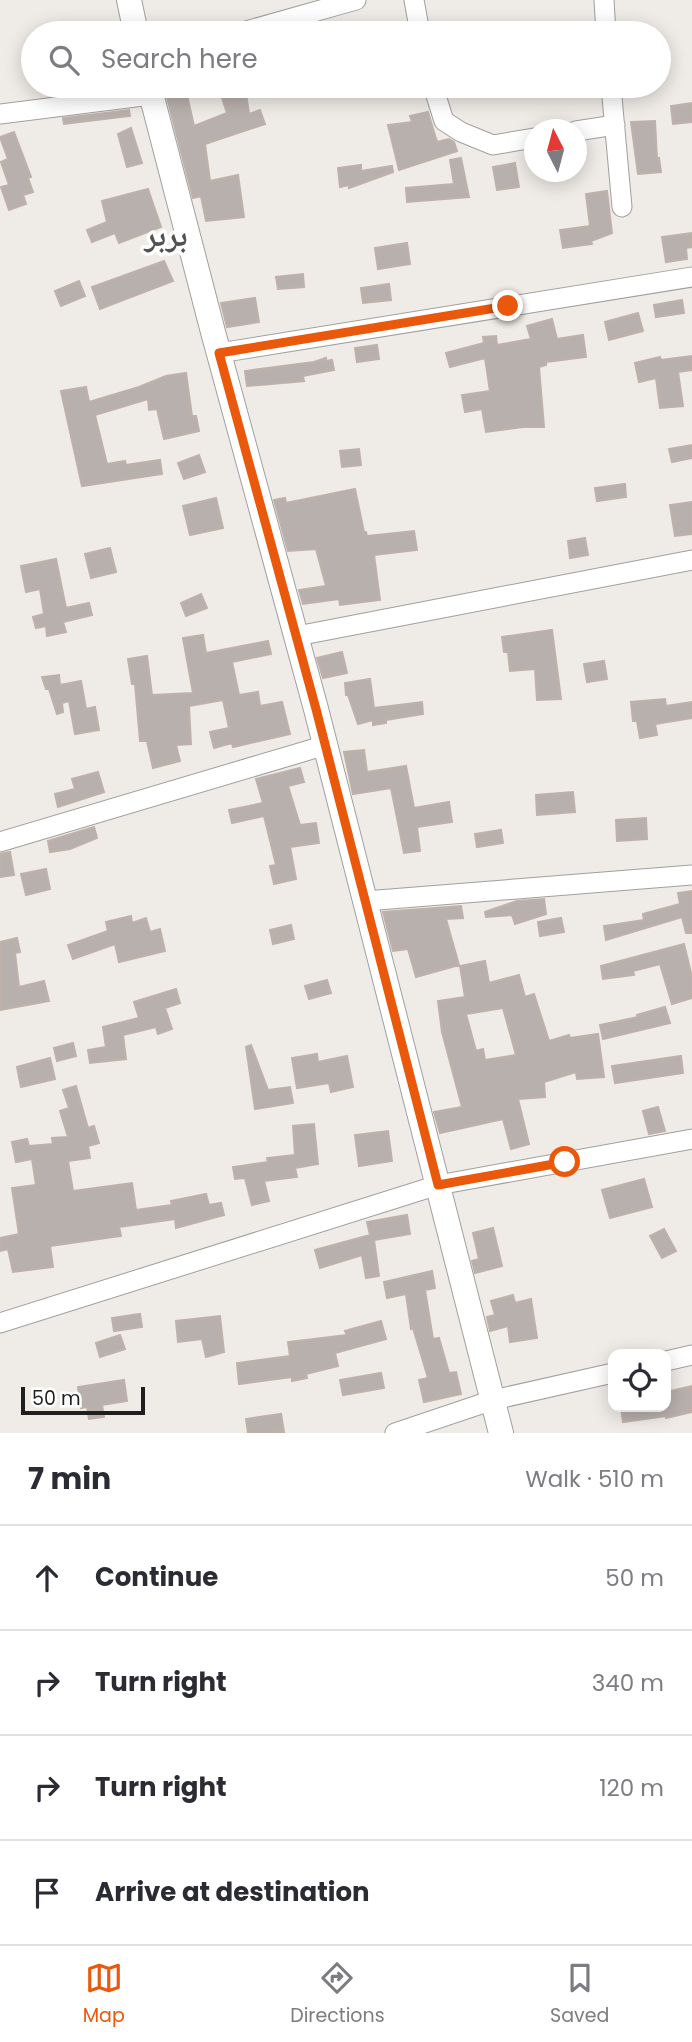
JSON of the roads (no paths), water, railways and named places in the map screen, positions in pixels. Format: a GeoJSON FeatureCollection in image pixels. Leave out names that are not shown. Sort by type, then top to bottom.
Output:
{"type":"FeatureCollection","features":[{"type":"Feature","properties":{"kind":"street"},"geometry":{"type":"LineString","coordinates":[[129,0],[133,21]]}},
{"type":"Feature","properties":{"kind":"street"},"geometry":{"type":"LineString","coordinates":[[282,21],[356,0]]}},
{"type":"Feature","properties":{"kind":"street"},"geometry":{"type":"LineString","coordinates":[[414,0],[418,21]]}},
{"type":"Feature","properties":{"kind":"street"},"geometry":{"type":"LineString","coordinates":[[604,0],[606,21]]}},
{"type":"Feature","properties":{"kind":"street"},"geometry":{"type":"LineString","coordinates":[[0,114],[100,98]]}},
{"type":"Feature","properties":{"kind":"street"},"geometry":{"type":"LineString","coordinates":[[152,98],[326,745],[501,1433]]}},
{"type":"Feature","properties":{"kind":"street"},"geometry":{"type":"LineString","coordinates":[[437,98],[444,121],[461,132],[493,145],[524,140]]}},
{"type":"Feature","properties":{"kind":"street"},"geometry":{"type":"LineString","coordinates":[[612,98],[622,207]]}},
{"type":"Feature","properties":{"kind":"street"},"geometry":{"type":"LineString","coordinates":[[587,129],[615,125]]}},
{"type":"Feature","properties":{"kind":"street"},"geometry":{"type":"LineString","coordinates":[[219,353],[692,277]]}},
{"type":"Feature","properties":{"kind":"street"},"geometry":{"type":"LineString","coordinates":[[297,636],[692,560]]}},
{"type":"Feature","properties":{"kind":"street"},"geometry":{"type":"LineString","coordinates":[[0,842],[326,745]]}},
{"type":"Feature","properties":{"kind":"street"},"geometry":{"type":"LineString","coordinates":[[365,901],[692,875]]}},
{"type":"Feature","properties":{"kind":"street"},"geometry":{"type":"LineString","coordinates":[[0,1323],[438,1185],[692,1139]]}},
{"type":"Feature","properties":{"kind":"street"},"geometry":{"type":"LineString","coordinates":[[671,1360],[692,1356]]}},
{"type":"Feature","properties":{"kind":"street"},"geometry":{"type":"LineString","coordinates":[[395,1433],[493,1401],[608,1374]]}},
{"type":"Feature","properties":{"kind":"district","name":"بربر"},"geometry":{"type":"Point","coordinates":[166,235]}}]}
